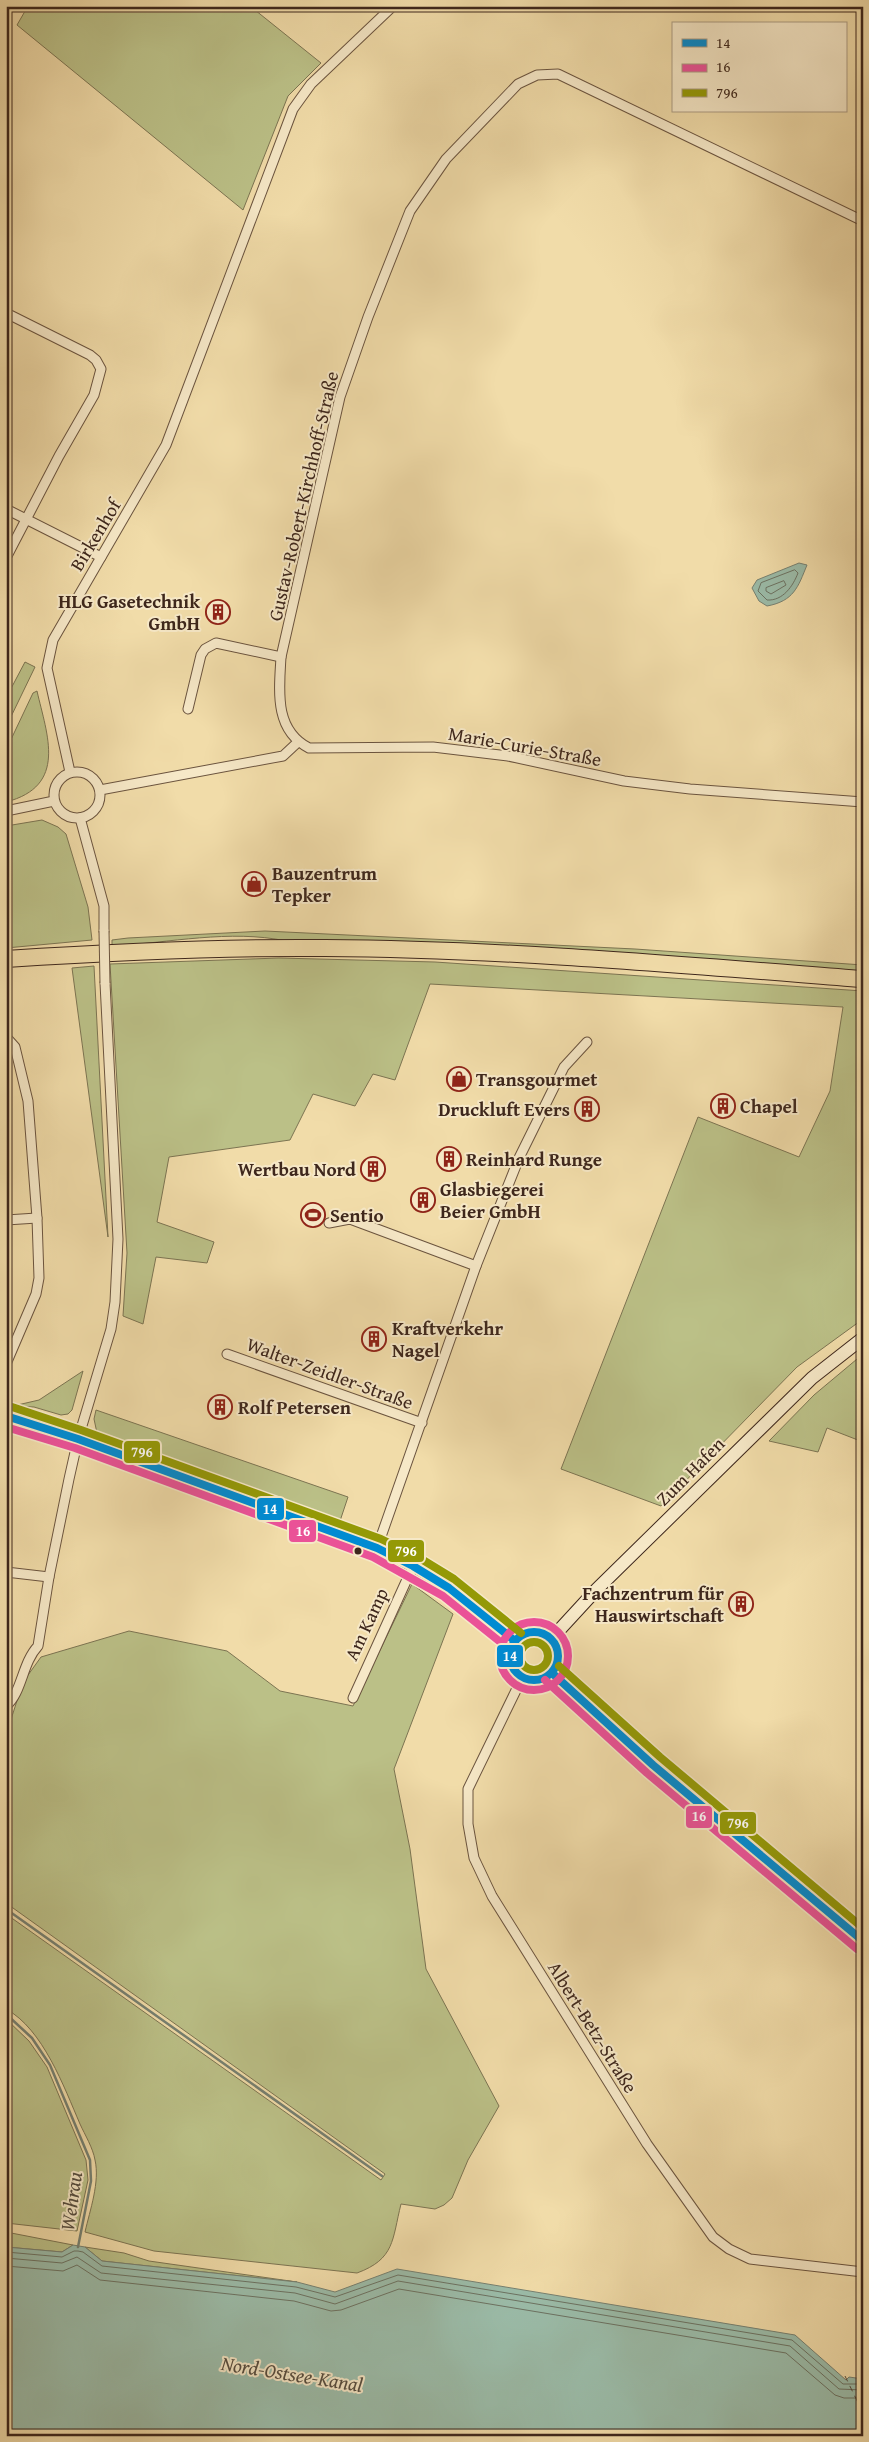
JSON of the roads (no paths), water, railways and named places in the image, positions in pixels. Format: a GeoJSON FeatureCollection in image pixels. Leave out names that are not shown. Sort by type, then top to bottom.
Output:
{"type":"FeatureCollection","features":[{"type":"Feature","properties":{"kind":"highway"},"geometry":{"type":"LineString","coordinates":[[6,959],[210,949],[344,948],[472,952],[604,960],[838,977],[863,981]]}},
{"type":"Feature","properties":{"kind":"main road","name":"Zum Hafen"},"geometry":{"type":"LineString","coordinates":[[551,1639],[597,1589],[812,1378],[863,1338]]}},
{"type":"Feature","properties":{"kind":"main road"},"geometry":{"type":"LineString","coordinates":[[6,1416],[78,1439],[377,1548],[413,1566],[449,1588],[515,1641]]}},
{"type":"Feature","properties":{"kind":"main road"},"geometry":{"type":"LineString","coordinates":[[529,1632],[544,1634],[551,1639],[558,1651],[558,1661],[552,1673],[536,1680],[522,1678],[511,1664],[511,1648],[515,1641],[529,1632]]}},
{"type":"Feature","properties":{"kind":"main road"},"geometry":{"type":"LineString","coordinates":[[552,1673],[653,1765],[863,1941]]}},
{"type":"Feature","properties":{"kind":"street","name":"Birkenhof"},"geometry":{"type":"LineString","coordinates":[[70,772],[49,679],[48,659],[59,628],[166,445],[292,109],[311,84],[393,6]]}},
{"type":"Feature","properties":{"kind":"street","name":"Gustav-Robert-Kirchhoff-Straße"},"geometry":{"type":"LineString","coordinates":[[298,742],[284,723],[278,697],[281,657],[340,397],[368,317],[410,211],[446,160],[518,84],[538,75],[558,74],[863,221]]}},
{"type":"Feature","properties":{"kind":"street"},"geometry":{"type":"LineString","coordinates":[[6,313],[90,355],[101,369],[94,395],[59,456],[6,558]]}},
{"type":"Feature","properties":{"kind":"street"},"geometry":{"type":"LineString","coordinates":[[6,509],[101,557]]}},
{"type":"Feature","properties":{"kind":"street"},"geometry":{"type":"LineString","coordinates":[[188,709],[201,655],[205,649],[216,643],[281,657]]}},
{"type":"Feature","properties":{"kind":"street"},"geometry":{"type":"LineString","coordinates":[[100,790],[282,756],[298,742]]}},
{"type":"Feature","properties":{"kind":"street","name":"Marie-Curie-Straße"},"geometry":{"type":"LineString","coordinates":[[298,742],[310,748],[327,749],[433,747],[508,756],[634,782],[690,789],[863,802]]}},
{"type":"Feature","properties":{"kind":"street"},"geometry":{"type":"LineString","coordinates":[[70,772],[87,773],[97,782],[100,790],[99,804],[94,811],[80,818],[67,816],[57,807],[54,801],[54,788],[57,782],[70,772]]}},
{"type":"Feature","properties":{"kind":"street"},"geometry":{"type":"LineString","coordinates":[[6,811],[54,801]]}},
{"type":"Feature","properties":{"kind":"street"},"geometry":{"type":"LineString","coordinates":[[6,1706],[13,1700],[26,1665],[38,1646],[49,1577],[78,1439],[110,1329],[118,1269],[105,983],[104,906],[80,818]]}},
{"type":"Feature","properties":{"kind":"street"},"geometry":{"type":"LineString","coordinates":[[6,1037],[15,1047],[28,1101],[37,1218],[39,1278],[36,1294],[6,1364]]}},
{"type":"Feature","properties":{"kind":"street","name":"Walter-Zeidler-Straße"},"geometry":{"type":"LineString","coordinates":[[377,1548],[476,1266],[519,1158],[564,1067],[587,1042]]}},
{"type":"Feature","properties":{"kind":"street"},"geometry":{"type":"LineString","coordinates":[[6,1220],[37,1218]]}},
{"type":"Feature","properties":{"kind":"street"},"geometry":{"type":"LineString","coordinates":[[328,1223],[350,1219],[476,1266]]}},
{"type":"Feature","properties":{"kind":"street","name":"Walter-Zeidler-Straße"},"geometry":{"type":"LineString","coordinates":[[227,1354],[422,1423]]}},
{"type":"Feature","properties":{"kind":"street","name":"Am Kamp"},"geometry":{"type":"LineString","coordinates":[[353,1698],[413,1566]]}},
{"type":"Feature","properties":{"kind":"street"},"geometry":{"type":"LineString","coordinates":[[6,1572],[49,1577]]}},
{"type":"Feature","properties":{"kind":"street","name":"Albert-Betz-Straße"},"geometry":{"type":"LineString","coordinates":[[522,1678],[468,1789],[468,1824],[474,1858],[492,1896],[647,2144],[712,2237],[729,2249],[750,2259],[863,2272]]}},
{"type":"Feature","properties":{"kind":"water"},"geometry":{"type":"Polygon","coordinates":[[[799,563],[807,565],[798,586],[789,597],[776,604],[767,606],[759,601],[752,588],[757,580],[799,563]]]}},
{"type":"Feature","properties":{"kind":"water","name":"Nord-Ostsee-Kanal"},"geometry":{"type":"Polygon","coordinates":[[[73,2245],[85,2247],[102,2261],[297,2282],[335,2292],[397,2269],[795,2335],[846,2380],[849,2377],[863,2379],[863,2436],[6,2436],[6,2247],[62,2252],[73,2245]]]}},
{"type":"Feature","properties":{"kind":"waterway"},"geometry":{"type":"LineString","coordinates":[[6,1909],[382,2176]]}},
{"type":"Feature","properties":{"kind":"waterway","name":"Wehrau"},"geometry":{"type":"LineString","coordinates":[[6,2014],[32,2038],[50,2065],[90,2160],[91,2181],[78,2247]]}},
{"type":"Feature","properties":{"kind":"place","name":"HLG Gasetechnik GmbH"},"geometry":{"type":"Point","coordinates":[218,612]}},
{"type":"Feature","properties":{"kind":"place","name":"Bauzentrum Tepker"},"geometry":{"type":"Point","coordinates":[254,884]}},
{"type":"Feature","properties":{"kind":"place","name":"Transgourmet"},"geometry":{"type":"Point","coordinates":[459,1079]}},
{"type":"Feature","properties":{"kind":"place","name":"Chapel"},"geometry":{"type":"Point","coordinates":[723,1106]}},
{"type":"Feature","properties":{"kind":"place","name":"Druckluft Evers"},"geometry":{"type":"Point","coordinates":[587,1109]}},
{"type":"Feature","properties":{"kind":"place","name":"Reinhard Runge"},"geometry":{"type":"Point","coordinates":[449,1159]}},
{"type":"Feature","properties":{"kind":"place","name":"Wertbau Nord"},"geometry":{"type":"Point","coordinates":[373,1169]}},
{"type":"Feature","properties":{"kind":"place","name":"Glasbiegerei Beier GmbH"},"geometry":{"type":"Point","coordinates":[423,1200]}},
{"type":"Feature","properties":{"kind":"place","name":"Sentio"},"geometry":{"type":"Point","coordinates":[313,1215]}},
{"type":"Feature","properties":{"kind":"place","name":"Kraftverkehr Nagel"},"geometry":{"type":"Point","coordinates":[374,1339]}},
{"type":"Feature","properties":{"kind":"place","name":"Rolf Petersen"},"geometry":{"type":"Point","coordinates":[220,1407]}},
{"type":"Feature","properties":{"kind":"place","name":"Fachzentrum für Hauswirtschaft"},"geometry":{"type":"Point","coordinates":[741,1604]}}]}
